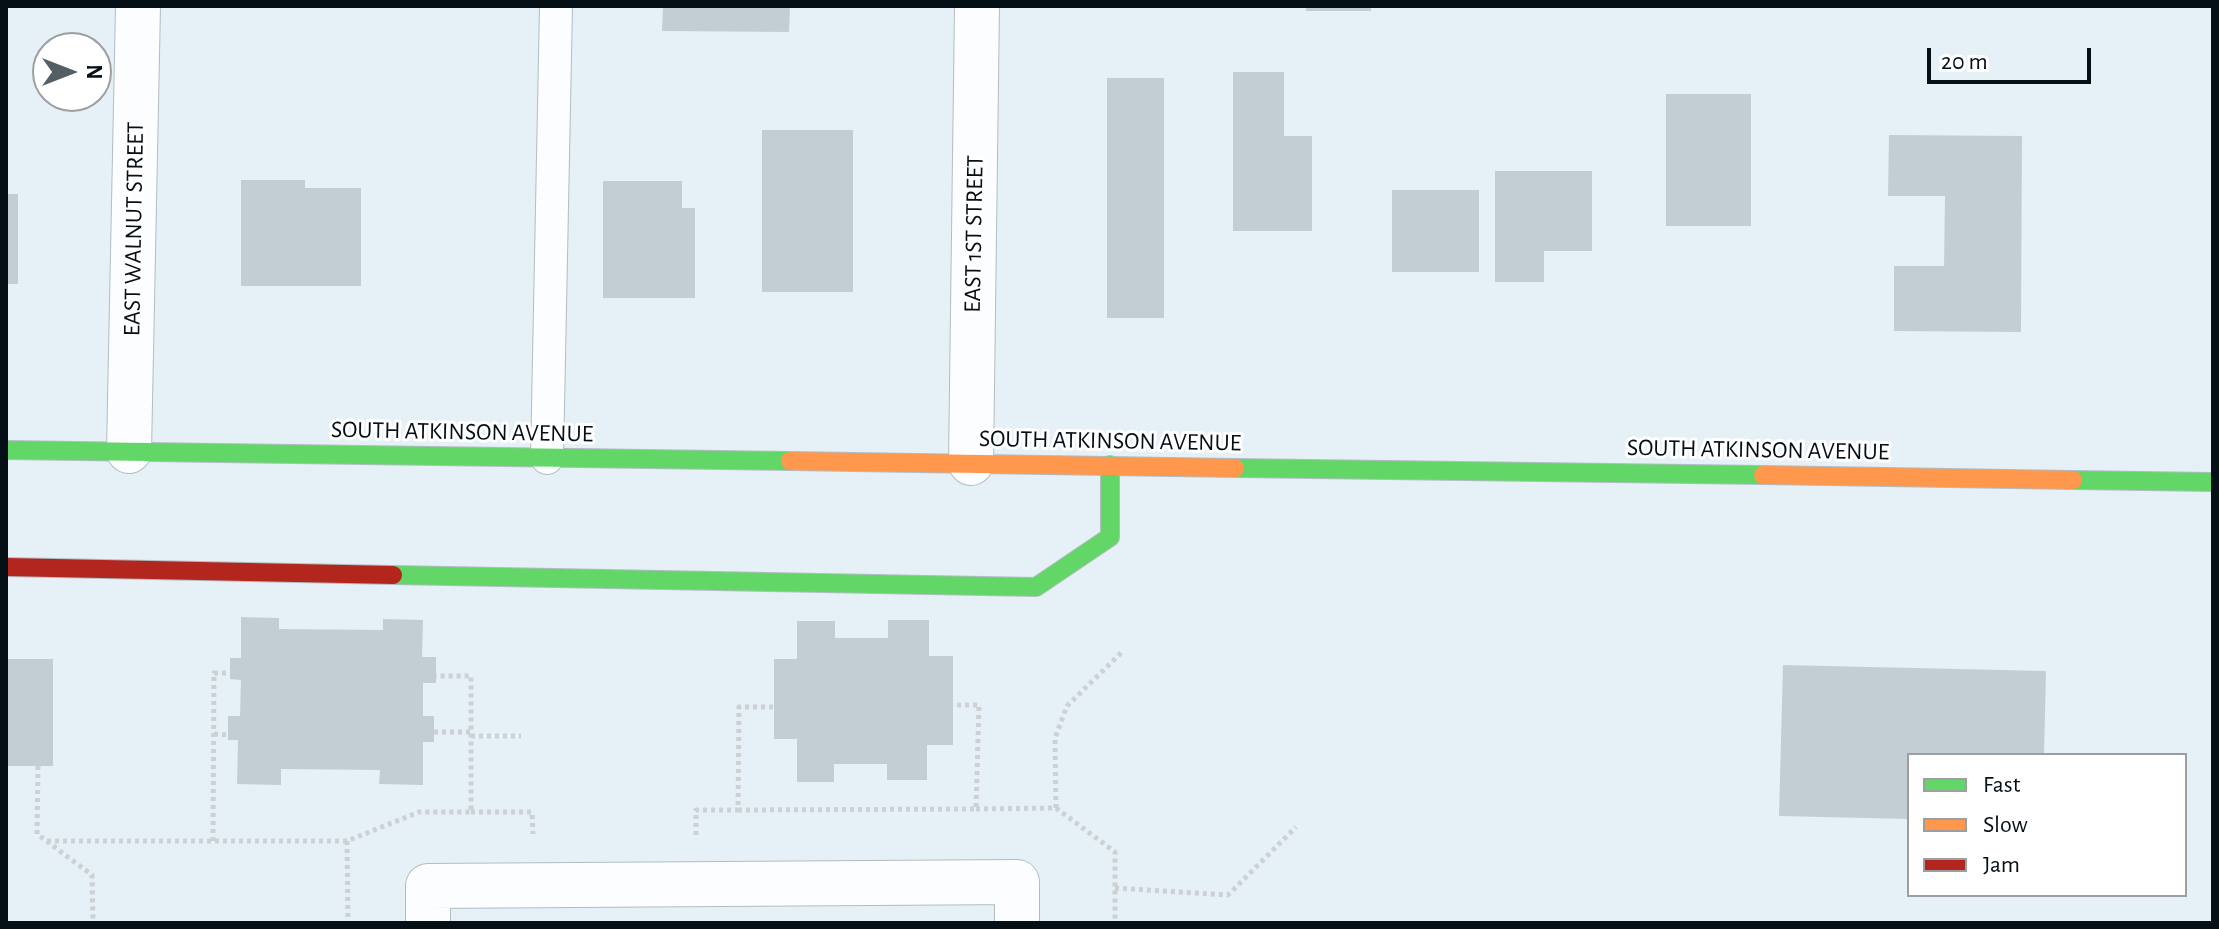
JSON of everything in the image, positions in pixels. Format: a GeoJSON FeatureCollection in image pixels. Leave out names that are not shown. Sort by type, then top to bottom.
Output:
{"type":"FeatureCollection","features":[{"type":"Feature","properties":{"kind":"main road","name":"SOUTH ATKINSON AVENUE"},"geometry":{"type":"LineString","coordinates":[[6,450],[2213,482]]}},
{"type":"Feature","properties":{"kind":"main road"},"geometry":{"type":"LineString","coordinates":[[6,567],[1036,587],[1110,537],[1110,465]]}},
{"type":"Feature","properties":{"kind":"street","name":"EAST WALNUT STREET"},"geometry":{"type":"LineString","coordinates":[[129,451],[138,6]]}},
{"type":"Feature","properties":{"kind":"street","name":"EAST 1ST STREET"},"geometry":{"type":"LineString","coordinates":[[971,463],[977,6]]}},
{"type":"Feature","properties":{"kind":"street"},"geometry":{"type":"LineString","coordinates":[[428,923],[428,886],[1017,882],[1017,923]]}},
{"type":"Feature","properties":{"kind":"lane"},"geometry":{"type":"LineString","coordinates":[[547,458],[556,6]]}},
{"type":"Feature","properties":{"kind":"path"},"geometry":{"type":"LineString","coordinates":[[1056,808],[1055,738],[1067,706],[1122,652]]}},
{"type":"Feature","properties":{"kind":"path"},"geometry":{"type":"LineString","coordinates":[[213,841],[214,673],[230,673]]}},
{"type":"Feature","properties":{"kind":"path"},"geometry":{"type":"LineString","coordinates":[[436,676],[471,676],[471,812]]}},
{"type":"Feature","properties":{"kind":"path"},"geometry":{"type":"LineString","coordinates":[[953,705],[979,705],[976,809]]}},
{"type":"Feature","properties":{"kind":"path"},"geometry":{"type":"LineString","coordinates":[[738,810],[739,707],[774,707]]}},
{"type":"Feature","properties":{"kind":"path"},"geometry":{"type":"LineString","coordinates":[[434,732],[521,736]]}},
{"type":"Feature","properties":{"kind":"path"},"geometry":{"type":"LineString","coordinates":[[214,734],[228,735]]}},
{"type":"Feature","properties":{"kind":"path"},"geometry":{"type":"LineString","coordinates":[[38,766],[37,834],[92,875],[93,923]]}},
{"type":"Feature","properties":{"kind":"path"},"geometry":{"type":"LineString","coordinates":[[696,841],[696,810],[1056,808],[1115,852],[1115,923]]}},
{"type":"Feature","properties":{"kind":"path"},"geometry":{"type":"LineString","coordinates":[[47,841],[347,841],[419,812],[532,812],[533,843]]}},
{"type":"Feature","properties":{"kind":"path"},"geometry":{"type":"LineString","coordinates":[[1115,888],[1228,895],[1296,827]]}},
{"type":"Feature","properties":{"kind":"path"},"geometry":{"type":"LineString","coordinates":[[347,841],[348,923]]}},
{"type":"Feature","properties":{"kind":"building"},"geometry":{"type":"Polygon","coordinates":[[[663,6],[790,6],[789,32],[662,31],[663,6]]]}},
{"type":"Feature","properties":{"kind":"building"},"geometry":{"type":"Polygon","coordinates":[[[1306,6],[1371,6],[1371,11],[1306,11],[1306,6]]]}},
{"type":"Feature","properties":{"kind":"building"},"geometry":{"type":"Polygon","coordinates":[[[1233,72],[1284,72],[1284,136],[1312,136],[1312,231],[1233,231],[1233,72]]]}},
{"type":"Feature","properties":{"kind":"building"},"geometry":{"type":"Polygon","coordinates":[[[1107,78],[1164,78],[1164,318],[1107,318],[1107,78]]]}},
{"type":"Feature","properties":{"kind":"building"},"geometry":{"type":"Polygon","coordinates":[[[1666,94],[1751,94],[1751,226],[1666,226],[1666,94]]]}},
{"type":"Feature","properties":{"kind":"building"},"geometry":{"type":"Polygon","coordinates":[[[762,130],[853,130],[853,292],[762,292],[762,130]]]}},
{"type":"Feature","properties":{"kind":"building"},"geometry":{"type":"Polygon","coordinates":[[[1889,135],[2022,136],[2021,332],[1894,331],[1894,266],[1944,266],[1945,196],[1888,196],[1889,135]]]}},
{"type":"Feature","properties":{"kind":"building"},"geometry":{"type":"Polygon","coordinates":[[[1495,171],[1592,171],[1592,251],[1544,251],[1544,282],[1495,282],[1495,171]]]}},
{"type":"Feature","properties":{"kind":"building"},"geometry":{"type":"Polygon","coordinates":[[[241,180],[305,180],[305,188],[361,188],[361,286],[241,286],[241,180]]]}},
{"type":"Feature","properties":{"kind":"building"},"geometry":{"type":"Polygon","coordinates":[[[603,181],[682,181],[682,208],[695,208],[695,298],[603,298],[603,181]]]}},
{"type":"Feature","properties":{"kind":"building"},"geometry":{"type":"Polygon","coordinates":[[[1392,190],[1479,190],[1479,272],[1392,272],[1392,190]]]}},
{"type":"Feature","properties":{"kind":"building"},"geometry":{"type":"Polygon","coordinates":[[[6,194],[18,194],[18,284],[6,284],[6,194]]]}},
{"type":"Feature","properties":{"kind":"building"},"geometry":{"type":"Polygon","coordinates":[[[241,617],[279,618],[279,629],[383,630],[383,619],[423,620],[422,657],[436,657],[436,683],[423,683],[423,716],[434,716],[434,742],[423,742],[423,785],[379,784],[380,770],[281,769],[281,785],[237,784],[238,740],[228,740],[228,716],[240,716],[241,680],[230,679],[230,658],[241,658],[241,617]]]}},
{"type":"Feature","properties":{"kind":"building"},"geometry":{"type":"Polygon","coordinates":[[[888,620],[929,620],[929,656],[953,656],[953,745],[927,745],[927,780],[887,780],[887,764],[834,764],[834,782],[797,782],[797,739],[774,739],[774,659],[797,659],[797,621],[835,621],[835,638],[888,638],[888,620]]]}},
{"type":"Feature","properties":{"kind":"building"},"geometry":{"type":"Polygon","coordinates":[[[6,659],[53,659],[53,766],[6,766],[6,659]]]}},
{"type":"Feature","properties":{"kind":"building"},"geometry":{"type":"Polygon","coordinates":[[[1783,665],[2046,671],[2044,753],[1907,753],[1907,819],[1779,816],[1783,665]]]}},
{"type":"Feature","properties":{"kind":"traffic: fast"},"geometry":{"type":"LineString","coordinates":[[6,450],[790,461]]}},
{"type":"Feature","properties":{"kind":"traffic: fast"},"geometry":{"type":"LineString","coordinates":[[393,575],[1036,587],[1110,537],[1110,465]]}},
{"type":"Feature","properties":{"kind":"traffic: fast"},"geometry":{"type":"LineString","coordinates":[[1235,468],[1763,475]]}},
{"type":"Feature","properties":{"kind":"traffic: fast"},"geometry":{"type":"LineString","coordinates":[[2073,480],[2213,482]]}},
{"type":"Feature","properties":{"kind":"traffic: slow"},"geometry":{"type":"LineString","coordinates":[[790,461],[1235,468]]}},
{"type":"Feature","properties":{"kind":"traffic: slow"},"geometry":{"type":"LineString","coordinates":[[1763,475],[2073,480]]}},
{"type":"Feature","properties":{"kind":"traffic: jam"},"geometry":{"type":"LineString","coordinates":[[6,567],[393,575]]}}]}
